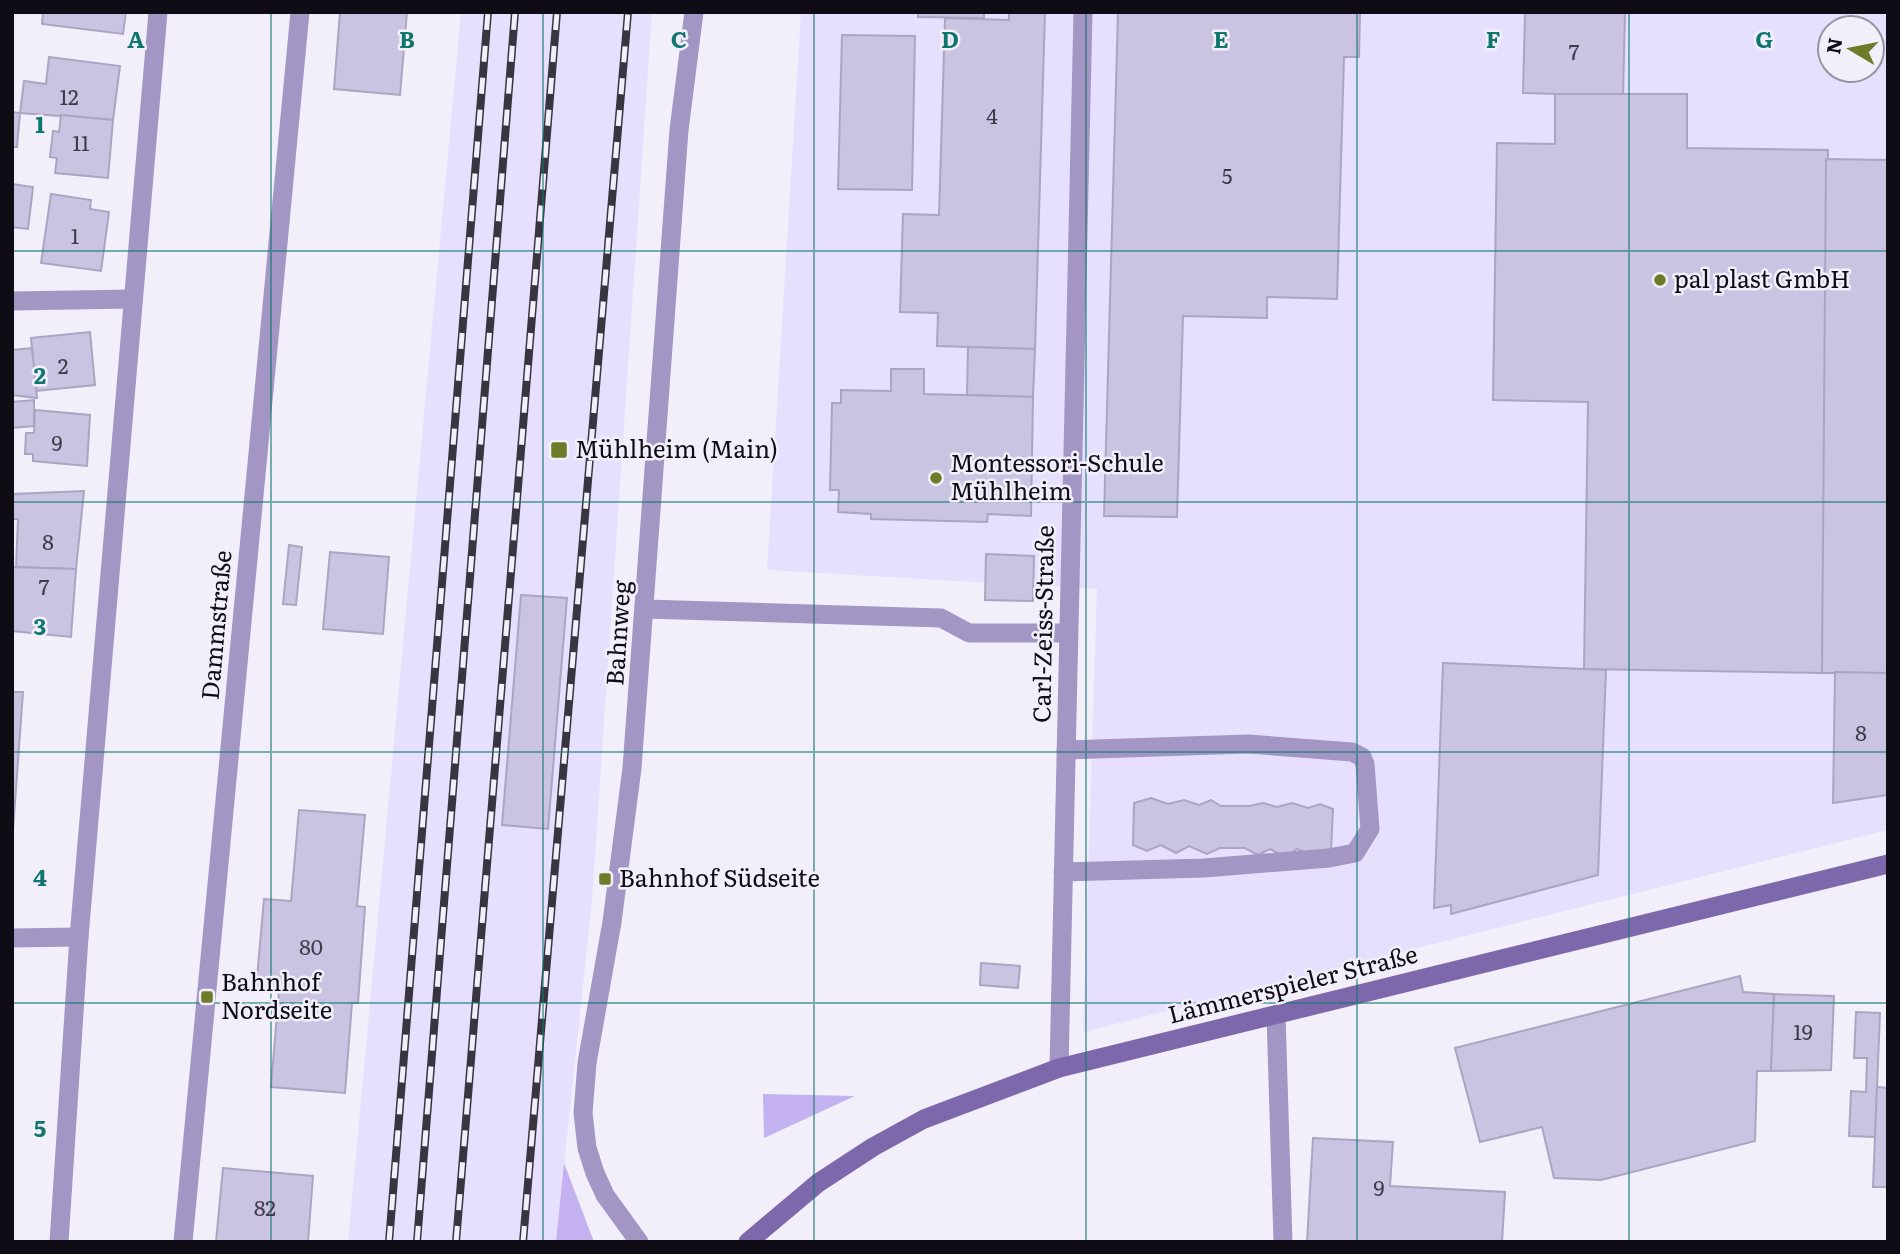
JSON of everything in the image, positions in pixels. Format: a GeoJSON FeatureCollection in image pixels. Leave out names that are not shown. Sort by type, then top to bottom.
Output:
{"type":"FeatureCollection","features":[{"type":"Feature","properties":{"kind":"main road","name":"Lämmerspieler Straße"},"geometry":{"type":"LineString","coordinates":[[748,1242],[818,1183],[873,1147],[924,1119],[1059,1068],[1888,864]]}},
{"type":"Feature","properties":{"kind":"street"},"geometry":{"type":"LineString","coordinates":[[59,1242],[79,937],[158,12]]}},
{"type":"Feature","properties":{"kind":"street","name":"Dammstraße"},"geometry":{"type":"LineString","coordinates":[[183,1242],[300,12]]}},
{"type":"Feature","properties":{"kind":"street","name":"Bahnweg"},"geometry":{"type":"LineString","coordinates":[[639,1242],[605,1195],[594,1173],[583,1126],[587,1063],[625,829],[645,609],[679,130],[694,12]]}},
{"type":"Feature","properties":{"kind":"street","name":"Carl-Zeiss-Straße"},"geometry":{"type":"LineString","coordinates":[[1059,1068],[1083,12]]}},
{"type":"Feature","properties":{"kind":"street"},"geometry":{"type":"LineString","coordinates":[[12,300],[133,299]]}},
{"type":"Feature","properties":{"kind":"street"},"geometry":{"type":"LineString","coordinates":[[645,609],[941,618],[969,634],[1068,633]]}},
{"type":"Feature","properties":{"kind":"street"},"geometry":{"type":"LineString","coordinates":[[1063,872],[1204,869],[1329,858],[1355,853],[1370,829],[1366,764],[1362,757],[1352,752],[1248,744],[1066,750]]}},
{"type":"Feature","properties":{"kind":"street"},"geometry":{"type":"LineString","coordinates":[[12,938],[79,937]]}},
{"type":"Feature","properties":{"kind":"street"},"geometry":{"type":"LineString","coordinates":[[1276,1015],[1283,1242]]}},
{"type":"Feature","properties":{"kind":"shaded area"},"geometry":{"type":"Polygon","coordinates":[[[461,12],[652,12],[592,900],[556,1242],[348,1242],[461,12]]]}},
{"type":"Feature","properties":{"kind":"shaded area"},"geometry":{"type":"Polygon","coordinates":[[[801,12],[1888,12],[1888,830],[1083,1032],[1097,589],[767,570],[801,12]]]}},
{"type":"Feature","properties":{"kind":"shaded area"},"geometry":{"type":"Polygon","coordinates":[[[763,1094],[855,1096],[764,1138],[763,1094]]]}},
{"type":"Feature","properties":{"kind":"shaded area"},"geometry":{"type":"Polygon","coordinates":[[[564,1163],[594,1242],[556,1242],[564,1163]]]}},
{"type":"Feature","properties":{"kind":"building"},"geometry":{"type":"Polygon","coordinates":[[[43,12],[126,12],[123,34],[42,24],[43,12]]]}},
{"type":"Feature","properties":{"kind":"building"},"geometry":{"type":"Polygon","coordinates":[[[340,12],[407,12],[400,95],[334,89],[340,12]]]}},
{"type":"Feature","properties":{"kind":"building"},"geometry":{"type":"Polygon","coordinates":[[[918,12],[984,12],[984,18],[918,17],[918,12]]]}},
{"type":"Feature","properties":{"kind":"building"},"geometry":{"type":"Polygon","coordinates":[[[1009,12],[1045,12],[1035,349],[937,346],[938,313],[900,312],[903,214],[939,215],[945,18],[1009,20],[1009,12]]]}},
{"type":"Feature","properties":{"kind":"building"},"geometry":{"type":"Polygon","coordinates":[[[1118,12],[1360,12],[1359,57],[1344,57],[1337,299],[1267,297],[1267,318],[1183,316],[1177,517],[1104,516],[1118,12]]]}},
{"type":"Feature","properties":{"kind":"building"},"geometry":{"type":"Polygon","coordinates":[[[1525,12],[1625,12],[1623,96],[1523,93],[1525,12]]]}},
{"type":"Feature","properties":{"kind":"building"},"geometry":{"type":"Polygon","coordinates":[[[842,35],[915,36],[912,190],[838,189],[842,35]]]}},
{"type":"Feature","properties":{"kind":"building"},"geometry":{"type":"Polygon","coordinates":[[[49,57],[120,66],[113,120],[20,113],[24,81],[46,84],[49,57]]]}},
{"type":"Feature","properties":{"kind":"building","name":"pal plast GmbH"},"geometry":{"type":"Polygon","coordinates":[[[1555,94],[1687,94],[1687,148],[1828,150],[1822,673],[1584,669],[1588,402],[1493,400],[1497,143],[1555,144],[1555,94]]]}},
{"type":"Feature","properties":{"kind":"building"},"geometry":{"type":"Polygon","coordinates":[[[12,112],[20,113],[17,147],[12,147],[12,112]]]}},
{"type":"Feature","properties":{"kind":"building"},"geometry":{"type":"Polygon","coordinates":[[[61,115],[113,120],[108,178],[55,173],[57,158],[50,157],[53,131],[59,132],[61,115]]]}},
{"type":"Feature","properties":{"kind":"building"},"geometry":{"type":"Polygon","coordinates":[[[1826,159],[1888,160],[1888,673],[1822,673],[1826,159]]]}},
{"type":"Feature","properties":{"kind":"building"},"geometry":{"type":"Polygon","coordinates":[[[12,184],[33,187],[28,229],[12,227],[12,184]]]}},
{"type":"Feature","properties":{"kind":"building"},"geometry":{"type":"Polygon","coordinates":[[[51,194],[91,200],[90,209],[109,212],[101,271],[41,263],[51,194]]]}},
{"type":"Feature","properties":{"kind":"building"},"geometry":{"type":"Polygon","coordinates":[[[90,332],[95,385],[36,391],[31,338],[90,332]]]}},
{"type":"Feature","properties":{"kind":"building"},"geometry":{"type":"Polygon","coordinates":[[[968,347],[1035,349],[1033,397],[967,395],[968,347]]]}},
{"type":"Feature","properties":{"kind":"building"},"geometry":{"type":"Polygon","coordinates":[[[32,348],[37,398],[12,395],[12,350],[32,348]]]}},
{"type":"Feature","properties":{"kind":"building"},"geometry":{"type":"Polygon","coordinates":[[[891,369],[924,369],[924,394],[1033,397],[1031,516],[988,514],[987,522],[871,519],[871,514],[838,512],[839,490],[830,490],[832,403],[841,403],[841,390],[891,391],[891,369]]]}},
{"type":"Feature","properties":{"kind":"building"},"geometry":{"type":"Polygon","coordinates":[[[34,400],[34,426],[12,428],[12,402],[34,400]]]}},
{"type":"Feature","properties":{"kind":"building"},"geometry":{"type":"Polygon","coordinates":[[[35,410],[90,415],[87,466],[33,461],[33,454],[25,454],[26,433],[34,433],[35,410]]]}},
{"type":"Feature","properties":{"kind":"building"},"geometry":{"type":"Polygon","coordinates":[[[84,491],[76,569],[16,567],[18,519],[12,519],[12,494],[84,491]]]}},
{"type":"Feature","properties":{"kind":"building"},"geometry":{"type":"Polygon","coordinates":[[[289,545],[302,547],[296,605],[283,604],[289,545]]]}},
{"type":"Feature","properties":{"kind":"building"},"geometry":{"type":"Polygon","coordinates":[[[330,552],[389,557],[383,634],[323,629],[330,552]]]}},
{"type":"Feature","properties":{"kind":"building"},"geometry":{"type":"Polygon","coordinates":[[[986,554],[1034,556],[1033,601],[985,600],[986,554]]]}},
{"type":"Feature","properties":{"kind":"building"},"geometry":{"type":"Polygon","coordinates":[[[12,567],[76,569],[71,637],[12,631],[12,567]]]}},
{"type":"Feature","properties":{"kind":"building"},"geometry":{"type":"Polygon","coordinates":[[[521,595],[567,598],[548,829],[502,825],[521,595]]]}},
{"type":"Feature","properties":{"kind":"building"},"geometry":{"type":"Polygon","coordinates":[[[1443,663],[1606,670],[1598,875],[1451,914],[1451,905],[1434,908],[1443,663]]]}},
{"type":"Feature","properties":{"kind":"building"},"geometry":{"type":"Polygon","coordinates":[[[1835,672],[1888,673],[1888,795],[1833,803],[1835,672]]]}},
{"type":"Feature","properties":{"kind":"building"},"geometry":{"type":"Polygon","coordinates":[[[12,692],[23,692],[12,844],[12,692]]]}},
{"type":"Feature","properties":{"kind":"building"},"geometry":{"type":"Polygon","coordinates":[[[1151,798],[1168,804],[1184,800],[1199,805],[1211,800],[1221,806],[1263,803],[1277,807],[1292,803],[1308,808],[1320,804],[1333,809],[1331,851],[1316,856],[1297,849],[1285,857],[1270,849],[1258,855],[1245,848],[1220,848],[1207,854],[1189,846],[1176,853],[1161,845],[1147,851],[1133,845],[1134,803],[1151,798]]]}},
{"type":"Feature","properties":{"kind":"building"},"geometry":{"type":"Polygon","coordinates":[[[299,810],[365,815],[357,906],[365,907],[358,1003],[352,1003],[345,1093],[271,1087],[279,990],[256,989],[264,899],[291,901],[299,810]]]}},
{"type":"Feature","properties":{"kind":"building"},"geometry":{"type":"Polygon","coordinates":[[[981,963],[1020,966],[1018,988],[980,985],[981,963]]]}},
{"type":"Feature","properties":{"kind":"building"},"geometry":{"type":"Polygon","coordinates":[[[1740,976],[1743,992],[1774,994],[1771,1071],[1757,1071],[1755,1141],[1601,1180],[1554,1178],[1542,1127],[1480,1142],[1455,1048],[1740,976]]]}},
{"type":"Feature","properties":{"kind":"building"},"geometry":{"type":"Polygon","coordinates":[[[1774,994],[1834,996],[1831,1070],[1771,1071],[1774,994]]]}},
{"type":"Feature","properties":{"kind":"building"},"geometry":{"type":"Polygon","coordinates":[[[1856,1012],[1880,1013],[1875,1137],[1849,1136],[1851,1091],[1866,1092],[1867,1058],[1854,1058],[1856,1012]]]}},
{"type":"Feature","properties":{"kind":"building"},"geometry":{"type":"Polygon","coordinates":[[[1877,1087],[1888,1088],[1888,1187],[1873,1187],[1877,1087]]]}},
{"type":"Feature","properties":{"kind":"building"},"geometry":{"type":"Polygon","coordinates":[[[1313,1138],[1393,1142],[1390,1186],[1505,1192],[1502,1242],[1307,1242],[1313,1138]]]}},
{"type":"Feature","properties":{"kind":"building"},"geometry":{"type":"Polygon","coordinates":[[[223,1168],[313,1176],[308,1242],[216,1242],[223,1168]]]}},
{"type":"Feature","properties":{"kind":"railway"},"geometry":{"type":"LineString","coordinates":[[389,1242],[488,12]]}},
{"type":"Feature","properties":{"kind":"railway"},"geometry":{"type":"LineString","coordinates":[[417,1242],[515,12]]}},
{"type":"Feature","properties":{"kind":"railway"},"geometry":{"type":"LineString","coordinates":[[456,1242],[557,12]]}},
{"type":"Feature","properties":{"kind":"railway"},"geometry":{"type":"LineString","coordinates":[[523,1242],[628,12]]}},
{"type":"Feature","properties":{"kind":"place","name":"pal plast GmbH"},"geometry":{"type":"Point","coordinates":[1660,280]}},
{"type":"Feature","properties":{"kind":"place","name":"Mühlheim (Main)"},"geometry":{"type":"Point","coordinates":[559,450]}},
{"type":"Feature","properties":{"kind":"place","name":"Montessori-Schule Mühlheim"},"geometry":{"type":"Point","coordinates":[936,478]}},
{"type":"Feature","properties":{"kind":"place","name":"Bahnhof Südseite"},"geometry":{"type":"Point","coordinates":[605,879]}},
{"type":"Feature","properties":{"kind":"place","name":"Bahnhof Nordseite"},"geometry":{"type":"Point","coordinates":[207,997]}}]}
